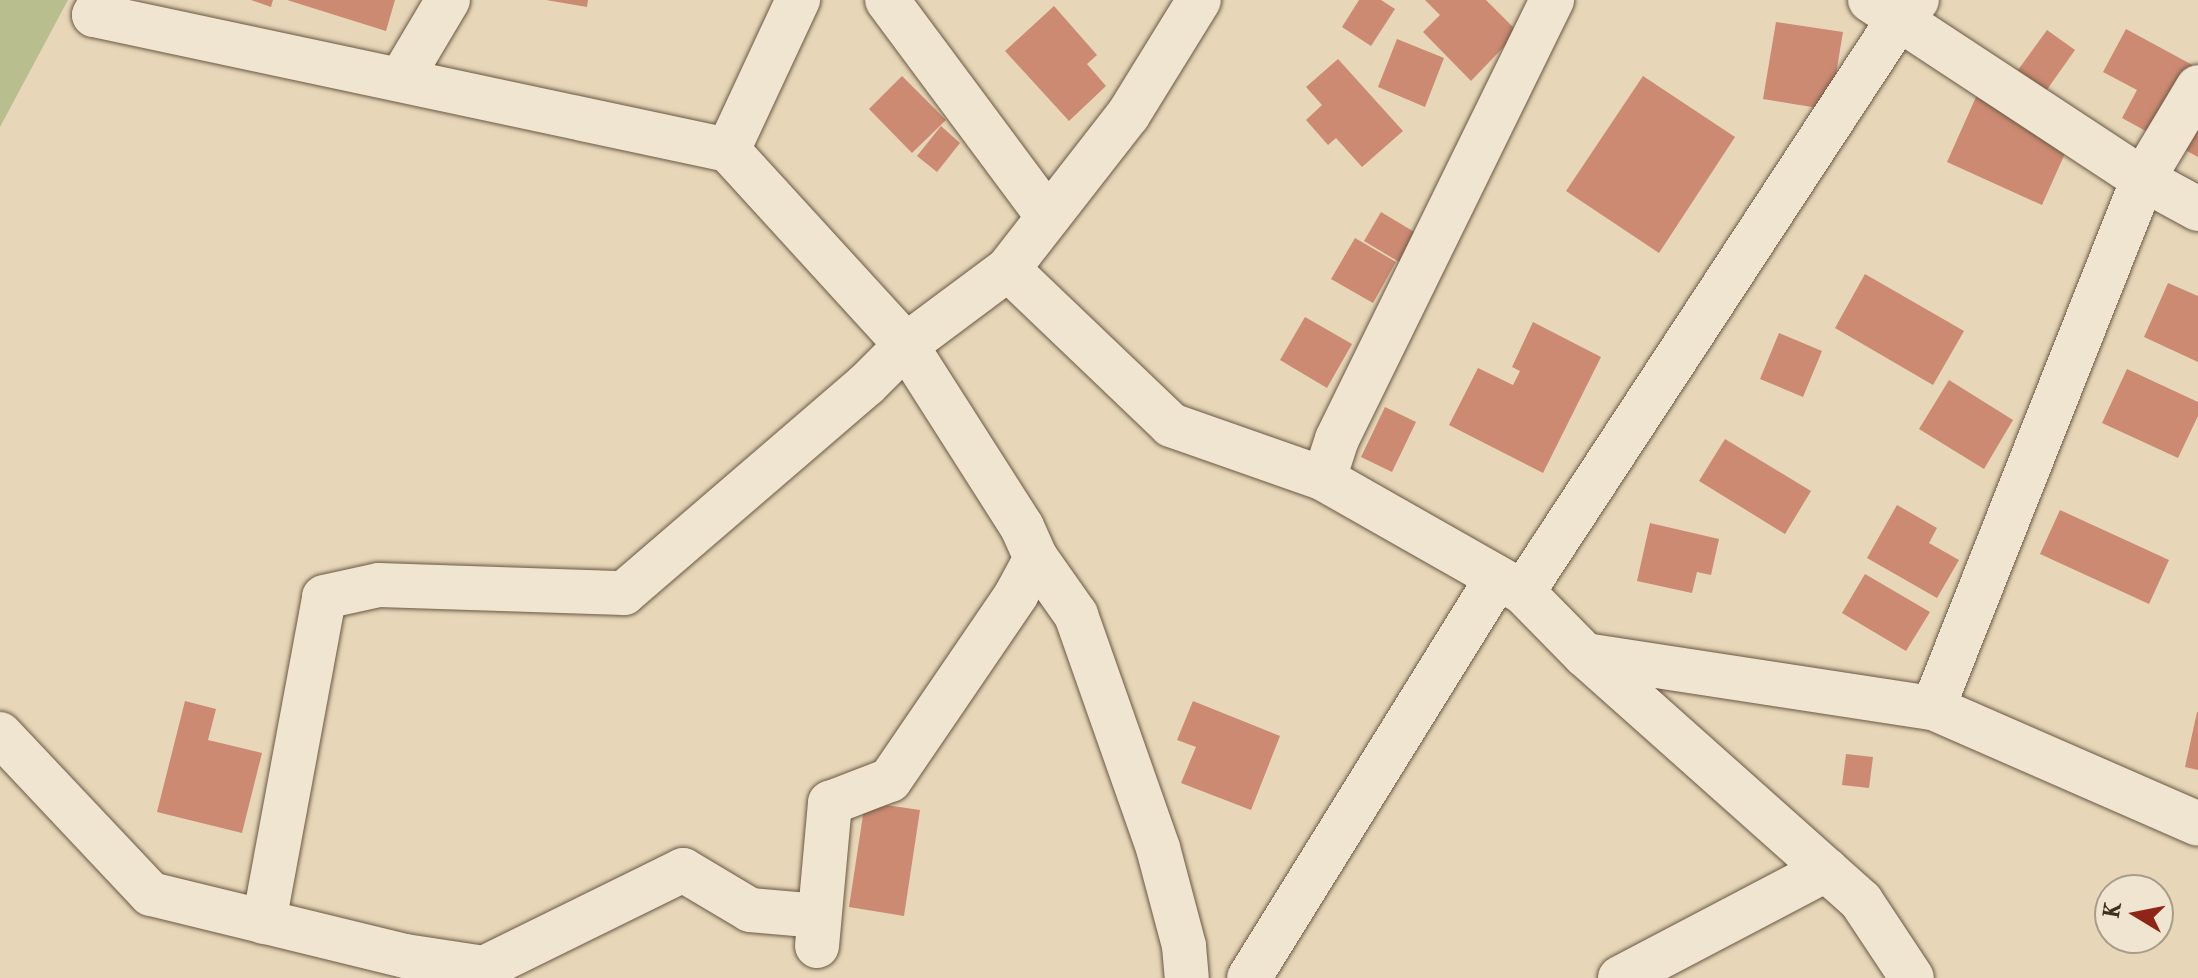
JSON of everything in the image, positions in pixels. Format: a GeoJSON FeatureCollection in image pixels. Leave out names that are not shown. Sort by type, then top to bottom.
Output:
{"type":"FeatureCollection","features":[{"type":"Feature","properties":{"kind":"street"},"geometry":{"type":"LineString","coordinates":[[102,0],[94,15],[728,150],[906,345],[1022,527],[1036,558],[1076,615],[1158,848],[1184,946],[1187,978]]}},
{"type":"Feature","properties":{"kind":"street"},"geometry":{"type":"LineString","coordinates":[[401,79],[448,0]]}},
{"type":"Feature","properties":{"kind":"street"},"geometry":{"type":"LineString","coordinates":[[728,150],[798,0]]}},
{"type":"Feature","properties":{"kind":"street"},"geometry":{"type":"LineString","coordinates":[[887,0],[1048,217]]}},
{"type":"Feature","properties":{"kind":"street"},"geometry":{"type":"LineString","coordinates":[[264,922],[324,597],[379,585],[624,593],[866,385],[906,345],[1008,269],[1128,115],[1199,0]]}},
{"type":"Feature","properties":{"kind":"street"},"geometry":{"type":"LineString","coordinates":[[1324,479],[1337,439],[1552,0]]}},
{"type":"Feature","properties":{"kind":"street"},"geometry":{"type":"LineString","coordinates":[[1249,978],[1896,6],[2143,179],[2198,209]]}},
{"type":"Feature","properties":{"kind":"street"},"geometry":{"type":"LineString","coordinates":[[1933,708],[2143,179],[2198,87]]}},
{"type":"Feature","properties":{"kind":"street"},"geometry":{"type":"LineString","coordinates":[[1008,269],[1171,425],[1324,479],[1510,585],[1861,901],[1912,978]]}},
{"type":"Feature","properties":{"kind":"street"},"geometry":{"type":"LineString","coordinates":[[0,734],[151,894],[405,956],[484,968],[683,870],[750,910],[818,931],[830,803],[890,780],[1016,595],[1036,558]]}},
{"type":"Feature","properties":{"kind":"street"},"geometry":{"type":"LineString","coordinates":[[1585,655],[1933,708],[2198,824]]}},
{"type":"Feature","properties":{"kind":"street"},"geometry":{"type":"LineString","coordinates":[[1620,978],[1826,870]]}},
{"type":"Feature","properties":{"kind":"green space"},"geometry":{"type":"Polygon","coordinates":[[[0,0],[68,0],[0,127],[0,0]]]}},
{"type":"Feature","properties":{"kind":"building"},"geometry":{"type":"Polygon","coordinates":[[[251,0],[273,0],[271,7],[251,0]]]}},
{"type":"Feature","properties":{"kind":"building"},"geometry":{"type":"Polygon","coordinates":[[[287,0],[395,0],[386,31],[287,0]]]}},
{"type":"Feature","properties":{"kind":"building"},"geometry":{"type":"Polygon","coordinates":[[[546,0],[588,0],[587,7],[546,0]]]}},
{"type":"Feature","properties":{"kind":"building"},"geometry":{"type":"Polygon","coordinates":[[[1359,0],[1381,0],[1395,9],[1371,46],[1342,27],[1359,0]]]}},
{"type":"Feature","properties":{"kind":"building"},"geometry":{"type":"Polygon","coordinates":[[[1425,0],[1486,0],[1518,32],[1471,81],[1423,32],[1440,15],[1425,0]]]}},
{"type":"Feature","properties":{"kind":"building"},"geometry":{"type":"Polygon","coordinates":[[[1054,6],[1097,55],[1087,64],[1106,86],[1069,121],[1005,51],[1054,6]]]}},
{"type":"Feature","properties":{"kind":"building"},"geometry":{"type":"Polygon","coordinates":[[[1776,22],[1843,32],[1830,110],[1763,99],[1776,22]]]}},
{"type":"Feature","properties":{"kind":"building"},"geometry":{"type":"Polygon","coordinates":[[[2126,29],[2198,68],[2164,141],[2122,118],[2137,90],[2103,72],[2126,29]]]}},
{"type":"Feature","properties":{"kind":"building"},"geometry":{"type":"Polygon","coordinates":[[[2047,30],[2075,50],[2046,91],[2018,70],[2047,30]]]}},
{"type":"Feature","properties":{"kind":"building"},"geometry":{"type":"Polygon","coordinates":[[[1397,39],[1444,58],[1425,107],[1378,87],[1397,39]]]}},
{"type":"Feature","properties":{"kind":"building"},"geometry":{"type":"Polygon","coordinates":[[[1338,59],[1403,131],[1362,167],[1336,138],[1328,145],[1306,120],[1322,105],[1306,87],[1338,59]]]}},
{"type":"Feature","properties":{"kind":"building"},"geometry":{"type":"Polygon","coordinates":[[[902,76],[946,120],[912,153],[869,109],[902,76]]]}},
{"type":"Feature","properties":{"kind":"building"},"geometry":{"type":"Polygon","coordinates":[[[1643,76],[1735,137],[1659,253],[1566,191],[1643,76]]]}},
{"type":"Feature","properties":{"kind":"building"},"geometry":{"type":"Polygon","coordinates":[[[1976,97],[2071,140],[2042,205],[1947,162],[1976,97]]]}},
{"type":"Feature","properties":{"kind":"building"},"geometry":{"type":"Polygon","coordinates":[[[2198,121],[2198,157],[2183,149],[2198,121]]]}},
{"type":"Feature","properties":{"kind":"building"},"geometry":{"type":"Polygon","coordinates":[[[941,126],[960,143],[937,172],[917,156],[941,126]]]}},
{"type":"Feature","properties":{"kind":"building"},"geometry":{"type":"Polygon","coordinates":[[[1381,212],[1416,233],[1399,262],[1364,241],[1381,212]]]}},
{"type":"Feature","properties":{"kind":"building"},"geometry":{"type":"Polygon","coordinates":[[[1355,238],[1396,262],[1373,303],[1331,279],[1355,238]]]}},
{"type":"Feature","properties":{"kind":"building"},"geometry":{"type":"Polygon","coordinates":[[[1865,274],[1964,331],[1933,385],[1835,328],[1865,274]]]}},
{"type":"Feature","properties":{"kind":"building"},"geometry":{"type":"Polygon","coordinates":[[[2168,283],[2198,296],[2198,362],[2144,337],[2168,283]]]}},
{"type":"Feature","properties":{"kind":"building"},"geometry":{"type":"Polygon","coordinates":[[[1305,317],[1352,344],[1327,388],[1280,360],[1305,317]]]}},
{"type":"Feature","properties":{"kind":"building"},"geometry":{"type":"Polygon","coordinates":[[[1533,322],[1601,357],[1543,473],[1449,425],[1478,368],[1513,385],[1520,371],[1512,367],[1533,322]]]}},
{"type":"Feature","properties":{"kind":"building"},"geometry":{"type":"Polygon","coordinates":[[[1779,333],[1822,351],[1803,397],[1760,379],[1779,333]]]}},
{"type":"Feature","properties":{"kind":"building"},"geometry":{"type":"Polygon","coordinates":[[[2127,369],[2198,402],[2198,416],[2178,458],[2102,423],[2127,369]]]}},
{"type":"Feature","properties":{"kind":"building"},"geometry":{"type":"Polygon","coordinates":[[[1949,380],[2013,420],[1984,469],[1919,429],[1949,380]]]}},
{"type":"Feature","properties":{"kind":"building"},"geometry":{"type":"Polygon","coordinates":[[[1385,407],[1416,422],[1392,472],[1361,457],[1385,407]]]}},
{"type":"Feature","properties":{"kind":"building"},"geometry":{"type":"Polygon","coordinates":[[[1725,439],[1811,491],[1785,534],[1699,481],[1725,439]]]}},
{"type":"Feature","properties":{"kind":"building"},"geometry":{"type":"Polygon","coordinates":[[[1897,505],[1937,528],[1929,543],[1959,560],[1937,598],[1867,558],[1897,505]]]}},
{"type":"Feature","properties":{"kind":"building"},"geometry":{"type":"Polygon","coordinates":[[[2060,510],[2169,560],[2149,604],[2040,554],[2060,510]]]}},
{"type":"Feature","properties":{"kind":"building"},"geometry":{"type":"Polygon","coordinates":[[[1650,523],[1719,539],[1711,575],[1697,572],[1692,593],[1637,581],[1650,523]]]}},
{"type":"Feature","properties":{"kind":"building"},"geometry":{"type":"Polygon","coordinates":[[[1865,574],[1930,612],[1906,651],[1842,613],[1865,574]]]}},
{"type":"Feature","properties":{"kind":"building"},"geometry":{"type":"Polygon","coordinates":[[[185,701],[216,709],[208,740],[262,753],[242,833],[157,812],[185,701]]]}},
{"type":"Feature","properties":{"kind":"building"},"geometry":{"type":"Polygon","coordinates":[[[1193,701],[1280,736],[1251,810],[1181,783],[1196,747],[1177,740],[1193,701]]]}},
{"type":"Feature","properties":{"kind":"building"},"geometry":{"type":"Polygon","coordinates":[[[2198,712],[2198,770],[2185,767],[2198,712]]]}},
{"type":"Feature","properties":{"kind":"building"},"geometry":{"type":"Polygon","coordinates":[[[1846,754],[1873,757],[1869,788],[1842,785],[1846,754]]]}},
{"type":"Feature","properties":{"kind":"building"},"geometry":{"type":"Polygon","coordinates":[[[865,802],[920,810],[904,916],[849,907],[865,802]]]}}]}
